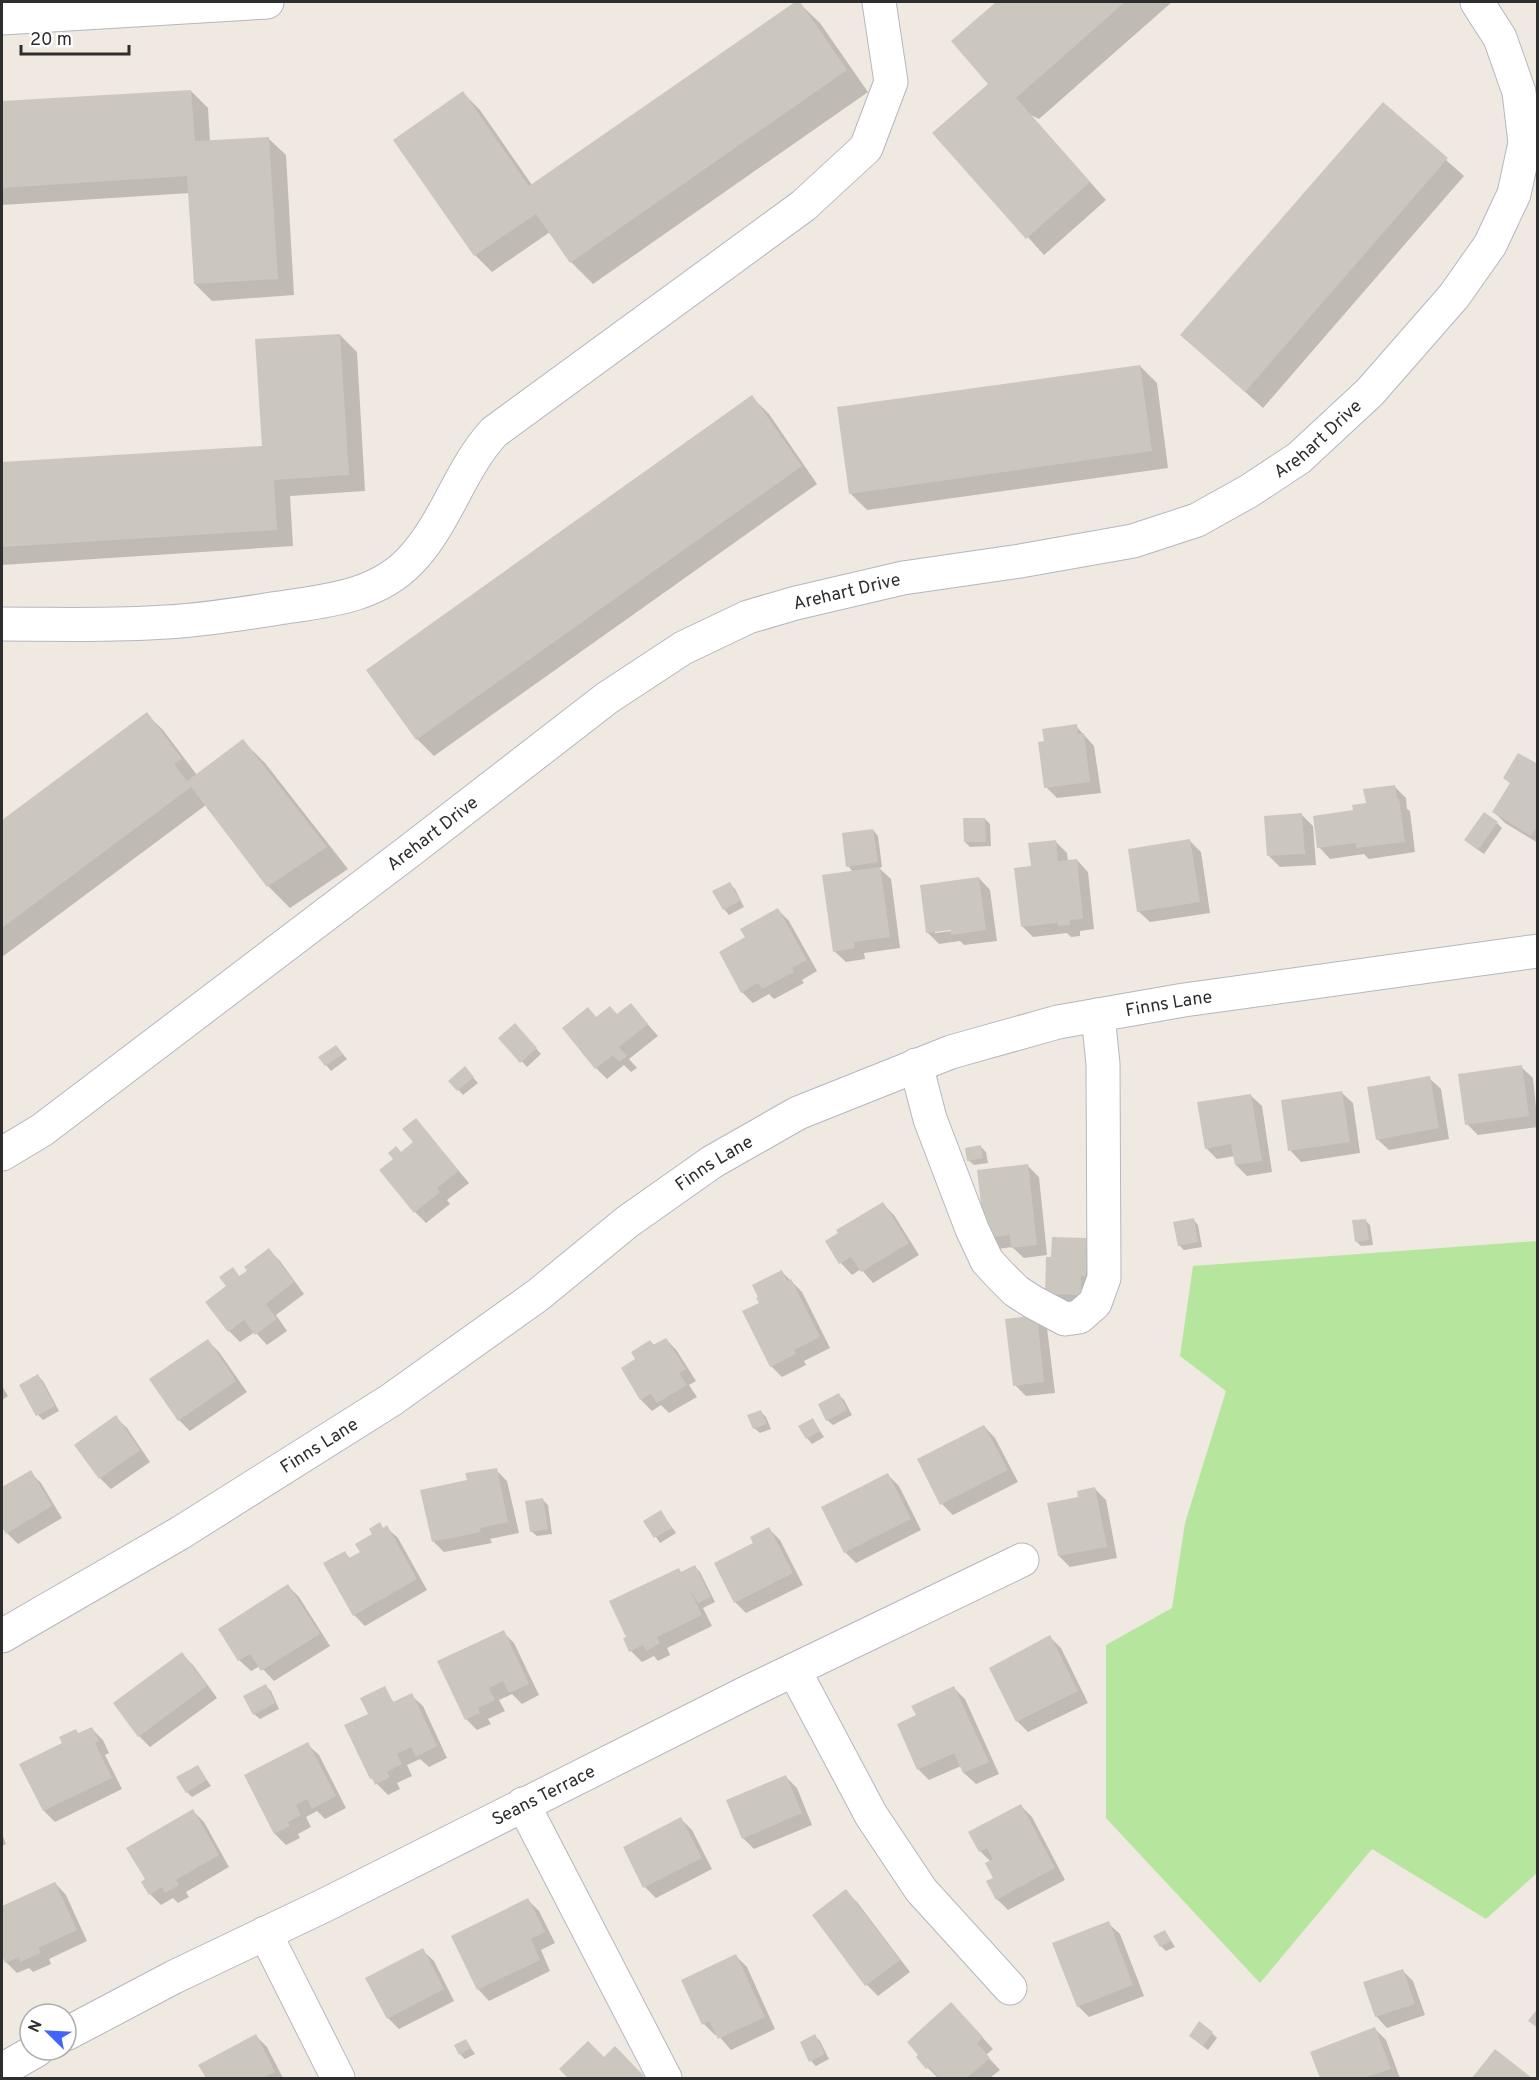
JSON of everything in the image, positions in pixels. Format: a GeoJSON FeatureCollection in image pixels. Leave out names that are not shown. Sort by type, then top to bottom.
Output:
{"type":"FeatureCollection","features":[{"type":"Feature","properties":{"kind":"street"},"geometry":{"type":"LineString","coordinates":[[2,18],[267,2]]}},
{"type":"Feature","properties":{"kind":"street"},"geometry":{"type":"LineString","coordinates":[[2,624],[163,623],[235,616],[326,601],[354,594],[381,583],[410,562],[435,527],[479,448],[494,432],[803,206],[866,148],[891,82],[879,2]]}},
{"type":"Feature","properties":{"kind":"street","name":"Arehart Drive"},"geometry":{"type":"LineString","coordinates":[[2,1154],[42,1130],[607,698],[683,648],[748,617],[818,598],[903,578],[1133,541],[1197,520],[1249,491],[1299,458],[1370,393],[1454,296],[1490,245],[1514,194],[1525,143],[1519,92],[1500,38],[1477,2]]}},
{"type":"Feature","properties":{"kind":"street","name":"Finns Lane"},"geometry":{"type":"LineString","coordinates":[[2,1636],[180,1533],[391,1400],[538,1295],[627,1222],[712,1162],[798,1113],[951,1052],[1047,1025],[1184,1000],[1538,951]]}},
{"type":"Feature","properties":{"kind":"street"},"geometry":{"type":"LineString","coordinates":[[916,1065],[930,1119],[972,1229],[987,1261],[1016,1291],[1042,1309],[1065,1319],[1079,1317],[1095,1303],[1104,1278],[1103,1064],[1098,1015]]}},
{"type":"Feature","properties":{"kind":"street","name":"Seans Terrace"},"geometry":{"type":"LineString","coordinates":[[78,2028],[174,1977],[523,1804],[1022,1560]]}},
{"type":"Feature","properties":{"kind":"street"},"geometry":{"type":"LineString","coordinates":[[794,1670],[871,1815],[921,1890],[1010,1988]]}},
{"type":"Feature","properties":{"kind":"street"},"geometry":{"type":"LineString","coordinates":[[523,1804],[665,2079]]}},
{"type":"Feature","properties":{"kind":"street"},"geometry":{"type":"LineString","coordinates":[[266,1933],[338,2079]]}},
{"type":"Feature","properties":{"kind":"street"},"geometry":{"type":"LineString","coordinates":[[2,2070],[18,2061]]}},
{"type":"Feature","properties":{"kind":"green space"},"geometry":{"type":"Polygon","coordinates":[[[1537,1241],[1537,1873],[1486,1919],[1372,1849],[1260,1983],[1106,1818],[1106,1645],[1172,1608],[1185,1523],[1226,1391],[1180,1356],[1193,1266],[1537,1241]]]}},
{"type":"Feature","properties":{"kind":"building"},"geometry":{"type":"Polygon","coordinates":[[[795,2],[800,2],[847,70],[570,263],[536,214],[474,256],[393,140],[463,91],[529,186],[795,2]]]}},
{"type":"Feature","properties":{"kind":"building"},"geometry":{"type":"Polygon","coordinates":[[[996,2],[1125,2],[1016,98],[1090,182],[1026,239],[932,133],[988,84],[951,41],[996,2]]]}},
{"type":"Feature","properties":{"kind":"building"},"geometry":{"type":"Polygon","coordinates":[[[191,90],[195,141],[269,137],[278,279],[194,284],[187,176],[2,188],[2,101],[191,90]]]}},
{"type":"Feature","properties":{"kind":"building"},"geometry":{"type":"Polygon","coordinates":[[[1383,102],[1448,158],[1245,392],[1180,335],[1383,102]]]}},
{"type":"Feature","properties":{"kind":"building"},"geometry":{"type":"Polygon","coordinates":[[[340,334],[349,475],[274,480],[277,530],[2,547],[2,462],[262,446],[255,339],[340,334]]]}},
{"type":"Feature","properties":{"kind":"building"},"geometry":{"type":"Polygon","coordinates":[[[1140,365],[1152,451],[849,494],[837,407],[1140,365]]]}},
{"type":"Feature","properties":{"kind":"building"},"geometry":{"type":"Polygon","coordinates":[[[752,395],[802,466],[416,740],[366,670],[752,395]]]}},
{"type":"Feature","properties":{"kind":"building"},"geometry":{"type":"Polygon","coordinates":[[[147,712],[182,759],[174,764],[187,781],[243,739],[327,847],[267,887],[191,787],[2,928],[2,820],[147,712]]]}},
{"type":"Feature","properties":{"kind":"building"},"geometry":{"type":"Polygon","coordinates":[[[1077,724],[1078,734],[1084,733],[1090,782],[1044,788],[1038,742],[1044,741],[1042,729],[1077,724]]]}},
{"type":"Feature","properties":{"kind":"building"},"geometry":{"type":"Polygon","coordinates":[[[1518,753],[1538,764],[1538,825],[1531,836],[1492,812],[1510,783],[1503,778],[1518,753]]]}},
{"type":"Feature","properties":{"kind":"building"},"geometry":{"type":"Polygon","coordinates":[[[1395,785],[1405,842],[1356,848],[1356,843],[1317,848],[1313,816],[1353,810],[1352,805],[1366,803],[1363,789],[1395,785]]]}},
{"type":"Feature","properties":{"kind":"building"},"geometry":{"type":"Polygon","coordinates":[[[1484,812],[1498,822],[1478,850],[1464,840],[1484,812]]]}},
{"type":"Feature","properties":{"kind":"building"},"geometry":{"type":"Polygon","coordinates":[[[1302,813],[1305,854],[1267,856],[1264,816],[1302,813]]]}},
{"type":"Feature","properties":{"kind":"building"},"geometry":{"type":"Polygon","coordinates":[[[963,818],[985,818],[986,842],[964,842],[963,818]]]}},
{"type":"Feature","properties":{"kind":"building"},"geometry":{"type":"Polygon","coordinates":[[[873,829],[878,862],[846,867],[842,833],[873,829]]]}},
{"type":"Feature","properties":{"kind":"building"},"geometry":{"type":"Polygon","coordinates":[[[1190,839],[1200,902],[1137,912],[1128,849],[1190,839]]]}},
{"type":"Feature","properties":{"kind":"building"},"geometry":{"type":"Polygon","coordinates":[[[1056,840],[1058,861],[1077,859],[1083,919],[1070,920],[1070,925],[1058,926],[1058,923],[1021,927],[1014,868],[1031,866],[1028,843],[1056,840]]]}},
{"type":"Feature","properties":{"kind":"building"},"geometry":{"type":"Polygon","coordinates":[[[880,867],[890,937],[854,942],[855,948],[833,952],[822,875],[880,867]]]}},
{"type":"Feature","properties":{"kind":"building"},"geometry":{"type":"Polygon","coordinates":[[[979,877],[986,930],[951,935],[951,930],[926,933],[920,885],[979,877]]]}},
{"type":"Feature","properties":{"kind":"building"},"geometry":{"type":"Polygon","coordinates":[[[730,882],[740,901],[723,910],[712,891],[730,882]]]}},
{"type":"Feature","properties":{"kind":"building"},"geometry":{"type":"Polygon","coordinates":[[[778,908],[807,960],[792,968],[794,972],[762,989],[758,983],[741,993],[719,952],[745,937],[740,929],[778,908]]]}},
{"type":"Feature","properties":{"kind":"building"},"geometry":{"type":"Polygon","coordinates":[[[631,1003],[648,1024],[619,1047],[627,1056],[619,1062],[613,1055],[595,1069],[562,1028],[588,1007],[596,1017],[610,1006],[617,1014],[631,1003]]]}},
{"type":"Feature","properties":{"kind":"building"},"geometry":{"type":"Polygon","coordinates":[[[515,1023],[537,1048],[520,1063],[498,1038],[515,1023]]]}},
{"type":"Feature","properties":{"kind":"building"},"geometry":{"type":"Polygon","coordinates":[[[336,1045],[343,1054],[325,1066],[318,1057],[336,1045]]]}},
{"type":"Feature","properties":{"kind":"building"},"geometry":{"type":"Polygon","coordinates":[[[1522,1065],[1529,1116],[1465,1125],[1458,1074],[1522,1065]]]}},
{"type":"Feature","properties":{"kind":"building"},"geometry":{"type":"Polygon","coordinates":[[[465,1066],[474,1077],[457,1091],[448,1081],[465,1066]]]}},
{"type":"Feature","properties":{"kind":"building"},"geometry":{"type":"Polygon","coordinates":[[[1430,1076],[1439,1128],[1376,1140],[1367,1087],[1430,1076]]]}},
{"type":"Feature","properties":{"kind":"building"},"geometry":{"type":"Polygon","coordinates":[[[1342,1091],[1350,1142],[1288,1151],[1281,1100],[1342,1091]]]}},
{"type":"Feature","properties":{"kind":"building"},"geometry":{"type":"Polygon","coordinates":[[[1251,1094],[1262,1161],[1235,1165],[1231,1144],[1205,1149],[1197,1102],[1251,1094]]]}},
{"type":"Feature","properties":{"kind":"building"},"geometry":{"type":"Polygon","coordinates":[[[416,1118],[459,1171],[437,1188],[440,1192],[414,1213],[379,1170],[393,1159],[388,1153],[396,1146],[401,1152],[413,1142],[402,1129],[416,1118]]]}},
{"type":"Feature","properties":{"kind":"building"},"geometry":{"type":"Polygon","coordinates":[[[981,1145],[983,1158],[967,1161],[965,1148],[981,1145]]]}},
{"type":"Feature","properties":{"kind":"building"},"geometry":{"type":"Polygon","coordinates":[[[1028,1164],[1037,1245],[1011,1248],[1010,1235],[985,1238],[977,1170],[1028,1164]]]}},
{"type":"Feature","properties":{"kind":"building"},"geometry":{"type":"Polygon","coordinates":[[[883,1202],[909,1243],[861,1272],[851,1257],[839,1264],[825,1241],[838,1233],[836,1230],[883,1202]]]}},
{"type":"Feature","properties":{"kind":"building"},"geometry":{"type":"Polygon","coordinates":[[[1194,1218],[1198,1242],[1178,1246],[1173,1222],[1194,1218]]]}},
{"type":"Feature","properties":{"kind":"building"},"geometry":{"type":"Polygon","coordinates":[[[1366,1219],[1369,1240],[1355,1242],[1352,1220],[1366,1219]]]}},
{"type":"Feature","properties":{"kind":"building"},"geometry":{"type":"Polygon","coordinates":[[[1052,1237],[1087,1238],[1086,1276],[1081,1276],[1081,1295],[1045,1294],[1046,1257],[1051,1257],[1052,1237]]]}},
{"type":"Feature","properties":{"kind":"building"},"geometry":{"type":"Polygon","coordinates":[[[269,1248],[294,1282],[266,1304],[277,1319],[255,1335],[244,1320],[228,1332],[205,1302],[226,1286],[219,1277],[233,1267],[239,1276],[247,1271],[244,1267],[269,1248]]]}},
{"type":"Feature","properties":{"kind":"building"},"geometry":{"type":"Polygon","coordinates":[[[782,1270],[787,1281],[791,1279],[820,1337],[794,1350],[796,1354],[770,1367],[742,1311],[759,1303],[752,1285],[782,1270]]]}},
{"type":"Feature","properties":{"kind":"building"},"geometry":{"type":"Polygon","coordinates":[[[1037,1315],[1044,1382],[1013,1386],[1005,1319],[1037,1315]]]}},
{"type":"Feature","properties":{"kind":"building"},"geometry":{"type":"Polygon","coordinates":[[[666,1338],[686,1369],[679,1373],[687,1385],[657,1403],[651,1394],[640,1400],[621,1368],[635,1359],[631,1352],[650,1340],[653,1345],[666,1338]]]}},
{"type":"Feature","properties":{"kind":"building"},"geometry":{"type":"Polygon","coordinates":[[[208,1339],[236,1381],[178,1421],[149,1379],[208,1339]]]}},
{"type":"Feature","properties":{"kind":"building"},"geometry":{"type":"Polygon","coordinates":[[[38,1374],[55,1406],[36,1416],[19,1385],[38,1374]]]}},
{"type":"Feature","properties":{"kind":"building"},"geometry":{"type":"Polygon","coordinates":[[[839,1393],[847,1410],[826,1421],[818,1404],[839,1393]]]}},
{"type":"Feature","properties":{"kind":"building"},"geometry":{"type":"Polygon","coordinates":[[[761,1410],[767,1424],[753,1429],[747,1415],[761,1410]]]}},
{"type":"Feature","properties":{"kind":"building"},"geometry":{"type":"Polygon","coordinates":[[[116,1415],[140,1450],[99,1479],[74,1445],[116,1415]]]}},
{"type":"Feature","properties":{"kind":"building"},"geometry":{"type":"Polygon","coordinates":[[[813,1418],[820,1431],[806,1439],[798,1426],[813,1418]]]}},
{"type":"Feature","properties":{"kind":"building"},"geometry":{"type":"Polygon","coordinates":[[[984,1425],[1008,1470],[940,1505],[917,1459],[984,1425]]]}},
{"type":"Feature","properties":{"kind":"building"},"geometry":{"type":"Polygon","coordinates":[[[497,1468],[508,1522],[480,1528],[481,1532],[432,1542],[420,1490],[467,1480],[465,1473],[497,1468]]]}},
{"type":"Feature","properties":{"kind":"building"},"geometry":{"type":"Polygon","coordinates":[[[31,1470],[52,1506],[6,1534],[2,1527],[2,1487],[31,1470]]]}},
{"type":"Feature","properties":{"kind":"building"},"geometry":{"type":"Polygon","coordinates":[[[888,1473],[911,1519],[844,1553],[821,1507],[888,1473]]]}},
{"type":"Feature","properties":{"kind":"building"},"geometry":{"type":"Polygon","coordinates":[[[1095,1487],[1107,1547],[1058,1556],[1047,1503],[1078,1497],[1077,1491],[1095,1487]]]}},
{"type":"Feature","properties":{"kind":"building"},"geometry":{"type":"Polygon","coordinates":[[[543,1498],[548,1529],[530,1532],[525,1501],[543,1498]]]}},
{"type":"Feature","properties":{"kind":"building"},"geometry":{"type":"Polygon","coordinates":[[[661,1510],[672,1528],[654,1538],[643,1521],[661,1510]]]}},
{"type":"Feature","properties":{"kind":"building"},"geometry":{"type":"Polygon","coordinates":[[[380,1522],[383,1528],[387,1525],[417,1579],[353,1616],[323,1563],[345,1551],[349,1558],[360,1552],[355,1544],[372,1534],[369,1529],[380,1522]]]}},
{"type":"Feature","properties":{"kind":"building"},"geometry":{"type":"Polygon","coordinates":[[[769,1527],[793,1573],[734,1603],[714,1563],[753,1543],[750,1537],[769,1527]]]}},
{"type":"Feature","properties":{"kind":"building"},"geometry":{"type":"Polygon","coordinates":[[[695,1565],[711,1597],[698,1603],[688,1586],[702,1615],[657,1637],[660,1643],[646,1651],[643,1645],[629,1652],[623,1638],[626,1637],[609,1601],[679,1568],[681,1572],[695,1565]]]}},
{"type":"Feature","properties":{"kind":"building"},"geometry":{"type":"Polygon","coordinates":[[[288,1584],[320,1634],[261,1671],[250,1654],[238,1661],[218,1629],[288,1584]]]}},
{"type":"Feature","properties":{"kind":"building"},"geometry":{"type":"Polygon","coordinates":[[[504,1630],[529,1684],[509,1693],[503,1681],[489,1688],[495,1700],[478,1708],[480,1713],[465,1720],[437,1661],[504,1630]]]}},
{"type":"Feature","properties":{"kind":"building"},"geometry":{"type":"Polygon","coordinates":[[[1050,1635],[1078,1691],[1016,1722],[989,1668],[1050,1635]]]}},
{"type":"Feature","properties":{"kind":"building"},"geometry":{"type":"Polygon","coordinates":[[[182,1652],[207,1686],[138,1737],[113,1703],[182,1652]]]}},
{"type":"Feature","properties":{"kind":"building"},"geometry":{"type":"Polygon","coordinates":[[[266,1684],[275,1703],[253,1715],[243,1696],[266,1684]]]}},
{"type":"Feature","properties":{"kind":"building"},"geometry":{"type":"Polygon","coordinates":[[[385,1686],[393,1702],[412,1693],[437,1746],[416,1757],[411,1747],[397,1754],[402,1764],[387,1772],[390,1777],[375,1785],[344,1725],[368,1714],[360,1698],[385,1686]]]}},
{"type":"Feature","properties":{"kind":"building"},"geometry":{"type":"Polygon","coordinates":[[[954,1686],[989,1762],[963,1773],[954,1753],[917,1770],[897,1724],[916,1715],[911,1706],[954,1686]]]}},
{"type":"Feature","properties":{"kind":"building"},"geometry":{"type":"Polygon","coordinates":[[[92,1727],[99,1741],[95,1743],[112,1778],[43,1811],[19,1764],[62,1743],[59,1737],[76,1729],[78,1733],[92,1727]]]}},
{"type":"Feature","properties":{"kind":"building"},"geometry":{"type":"Polygon","coordinates":[[[308,1742],[336,1796],[312,1809],[307,1799],[296,1805],[301,1815],[288,1822],[290,1826],[274,1834],[244,1775],[308,1742]]]}},
{"type":"Feature","properties":{"kind":"building"},"geometry":{"type":"Polygon","coordinates":[[[198,1765],[207,1780],[186,1793],[176,1777],[198,1765]]]}},
{"type":"Feature","properties":{"kind":"building"},"geometry":{"type":"Polygon","coordinates":[[[786,1775],[802,1813],[742,1839],[726,1800],[786,1775]]]}},
{"type":"Feature","properties":{"kind":"building"},"geometry":{"type":"Polygon","coordinates":[[[1021,1804],[1055,1868],[996,1900],[986,1881],[993,1878],[985,1863],[993,1859],[987,1848],[979,1852],[968,1832],[1021,1804]]]}},
{"type":"Feature","properties":{"kind":"building"},"geometry":{"type":"Polygon","coordinates":[[[193,1809],[219,1855],[176,1880],[179,1885],[165,1893],[162,1887],[149,1895],[141,1882],[145,1879],[126,1848],[193,1809]]]}},
{"type":"Feature","properties":{"kind":"building"},"geometry":{"type":"Polygon","coordinates":[[[681,1817],[702,1858],[643,1888],[623,1847],[681,1817]]]}},
{"type":"Feature","properties":{"kind":"building"},"geometry":{"type":"Polygon","coordinates":[[[55,1882],[77,1930],[38,1948],[41,1953],[20,1962],[19,1957],[5,1963],[2,1956],[2,1906],[55,1882]]]}},
{"type":"Feature","properties":{"kind":"building"},"geometry":{"type":"Polygon","coordinates":[[[846,1889],[900,1960],[865,1986],[812,1915],[846,1889]]]}},
{"type":"Feature","properties":{"kind":"building"},"geometry":{"type":"Polygon","coordinates":[[[528,1898],[545,1932],[531,1939],[540,1960],[477,1990],[451,1936],[528,1898]]]}},
{"type":"Feature","properties":{"kind":"building"},"geometry":{"type":"Polygon","coordinates":[[[1109,1921],[1133,1985],[1077,2007],[1052,1943],[1109,1921]]]}},
{"type":"Feature","properties":{"kind":"building"},"geometry":{"type":"Polygon","coordinates":[[[1165,1930],[1171,1941],[1160,1947],[1153,1936],[1165,1930]]]}},
{"type":"Feature","properties":{"kind":"building"},"geometry":{"type":"Polygon","coordinates":[[[423,1948],[444,1989],[387,2019],[365,1978],[423,1948]]]}},
{"type":"Feature","properties":{"kind":"building"},"geometry":{"type":"Polygon","coordinates":[[[736,1954],[765,2017],[718,2039],[709,2021],[702,2025],[681,1980],[736,1954]]]}},
{"type":"Feature","properties":{"kind":"building"},"geometry":{"type":"Polygon","coordinates":[[[1403,1969],[1415,2004],[1375,2017],[1363,1982],[1403,1969]]]}},
{"type":"Feature","properties":{"kind":"building"},"geometry":{"type":"Polygon","coordinates":[[[951,2002],[983,2037],[977,2043],[990,2058],[967,2078],[940,2078],[929,2067],[926,2069],[907,2042],[951,2002]]]}},
{"type":"Feature","properties":{"kind":"building"},"geometry":{"type":"Polygon","coordinates":[[[1538,2008],[1538,2028],[1528,2021],[1538,2008]]]}},
{"type":"Feature","properties":{"kind":"building"},"geometry":{"type":"Polygon","coordinates":[[[1199,2021],[1213,2032],[1203,2046],[1189,2036],[1199,2021]]]}},
{"type":"Feature","properties":{"kind":"building"},"geometry":{"type":"Polygon","coordinates":[[[1375,2027],[1391,2069],[1364,2078],[1320,2078],[1310,2052],[1375,2027]]]}},
{"type":"Feature","properties":{"kind":"building"},"geometry":{"type":"Polygon","coordinates":[[[256,2034],[275,2072],[262,2078],[206,2078],[198,2065],[256,2034]]]}},
{"type":"Feature","properties":{"kind":"building"},"geometry":{"type":"Polygon","coordinates":[[[815,2034],[825,2054],[809,2062],[800,2042],[815,2034]]]}},
{"type":"Feature","properties":{"kind":"building"},"geometry":{"type":"Polygon","coordinates":[[[466,2039],[471,2048],[459,2055],[454,2045],[466,2039]]]}},
{"type":"Feature","properties":{"kind":"building"},"geometry":{"type":"Polygon","coordinates":[[[588,2041],[604,2057],[615,2046],[644,2076],[642,2078],[568,2078],[559,2069],[588,2041]]]}},
{"type":"Feature","properties":{"kind":"building"},"geometry":{"type":"Polygon","coordinates":[[[1495,2049],[1532,2078],[1472,2078],[1495,2049]]]}}]}
